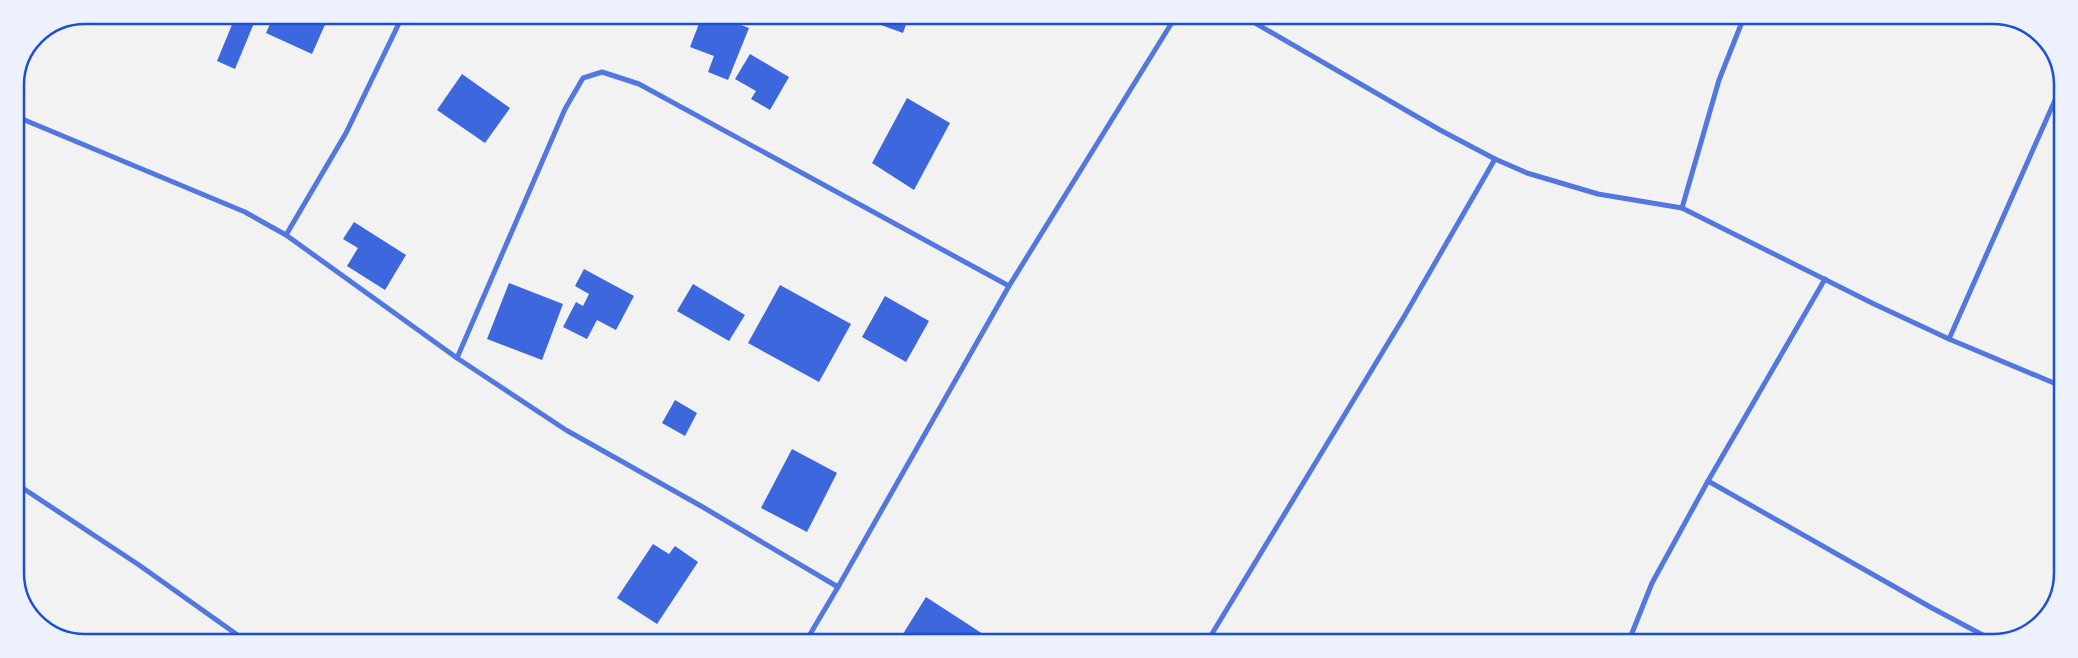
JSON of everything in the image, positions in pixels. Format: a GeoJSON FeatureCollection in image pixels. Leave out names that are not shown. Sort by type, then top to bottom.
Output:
{"type":"FeatureCollection","features":[{"type":"Feature","properties":{"kind":"street"},"geometry":{"type":"LineString","coordinates":[[286,235],[346,133],[398,24]]}},
{"type":"Feature","properties":{"kind":"street"},"geometry":{"type":"LineString","coordinates":[[811,634],[1009,286],[1171,24]]}},
{"type":"Feature","properties":{"kind":"street"},"geometry":{"type":"LineString","coordinates":[[1257,24],[1440,130],[1495,159],[1527,173],[1598,194],[1682,208],[1779,258],[1949,339],[2054,383]]}},
{"type":"Feature","properties":{"kind":"street"},"geometry":{"type":"LineString","coordinates":[[1682,208],[1720,80],[1741,24]]}},
{"type":"Feature","properties":{"kind":"street"},"geometry":{"type":"LineString","coordinates":[[457,358],[565,109],[583,78],[602,72],[639,84],[1009,286]]}},
{"type":"Feature","properties":{"kind":"street"},"geometry":{"type":"LineString","coordinates":[[1949,339],[2054,102]]}},
{"type":"Feature","properties":{"kind":"street"},"geometry":{"type":"LineString","coordinates":[[24,120],[245,212],[286,235],[457,358],[566,430],[701,506],[838,587]]}},
{"type":"Feature","properties":{"kind":"street"},"geometry":{"type":"LineString","coordinates":[[1212,634],[1406,315],[1495,159]]}},
{"type":"Feature","properties":{"kind":"street"},"geometry":{"type":"LineString","coordinates":[[1631,634],[1652,583],[1708,481],[1825,279]]}},
{"type":"Feature","properties":{"kind":"street"},"geometry":{"type":"LineString","coordinates":[[1708,481],[1981,634]]}},
{"type":"Feature","properties":{"kind":"street"},"geometry":{"type":"LineString","coordinates":[[24,489],[139,565],[236,634]]}},
{"type":"Feature","properties":{"kind":"building"},"geometry":{"type":"Polygon","coordinates":[[[232,24],[254,24],[235,69],[217,61],[232,24]]]}},
{"type":"Feature","properties":{"kind":"building"},"geometry":{"type":"Polygon","coordinates":[[[270,24],[325,24],[312,54],[266,33],[270,24]]]}},
{"type":"Feature","properties":{"kind":"building"},"geometry":{"type":"Polygon","coordinates":[[[699,24],[738,24],[749,28],[728,80],[708,72],[714,56],[690,47],[699,24]]]}},
{"type":"Feature","properties":{"kind":"building"},"geometry":{"type":"Polygon","coordinates":[[[878,24],[906,24],[903,33],[878,24]]]}},
{"type":"Feature","properties":{"kind":"building"},"geometry":{"type":"Polygon","coordinates":[[[750,54],[789,77],[770,110],[751,99],[756,91],[735,79],[750,54]]]}},
{"type":"Feature","properties":{"kind":"building"},"geometry":{"type":"Polygon","coordinates":[[[462,74],[510,108],[485,143],[437,110],[462,74]]]}},
{"type":"Feature","properties":{"kind":"building"},"geometry":{"type":"Polygon","coordinates":[[[907,98],[950,123],[914,190],[872,163],[907,98]]]}},
{"type":"Feature","properties":{"kind":"building"},"geometry":{"type":"Polygon","coordinates":[[[354,222],[406,255],[385,290],[347,266],[358,248],[343,239],[354,222]]]}},
{"type":"Feature","properties":{"kind":"building"},"geometry":{"type":"Polygon","coordinates":[[[584,269],[634,296],[616,330],[597,320],[587,339],[563,327],[576,302],[583,306],[589,294],[575,286],[584,269]]]}},
{"type":"Feature","properties":{"kind":"building"},"geometry":{"type":"Polygon","coordinates":[[[509,283],[563,304],[542,360],[487,339],[509,283]]]}},
{"type":"Feature","properties":{"kind":"building"},"geometry":{"type":"Polygon","coordinates":[[[693,284],[745,315],[729,341],[677,311],[693,284]]]}},
{"type":"Feature","properties":{"kind":"building"},"geometry":{"type":"Polygon","coordinates":[[[780,285],[851,324],[819,382],[748,343],[780,285]]]}},
{"type":"Feature","properties":{"kind":"building"},"geometry":{"type":"Polygon","coordinates":[[[885,296],[929,321],[906,362],[862,337],[885,296]]]}},
{"type":"Feature","properties":{"kind":"building"},"geometry":{"type":"Polygon","coordinates":[[[675,400],[697,413],[685,436],[662,423],[675,400]]]}},
{"type":"Feature","properties":{"kind":"building"},"geometry":{"type":"Polygon","coordinates":[[[792,449],[837,473],[807,532],[761,508],[792,449]]]}},
{"type":"Feature","properties":{"kind":"building"},"geometry":{"type":"Polygon","coordinates":[[[653,544],[669,554],[675,546],[698,562],[657,624],[617,598],[653,544]]]}},
{"type":"Feature","properties":{"kind":"building"},"geometry":{"type":"Polygon","coordinates":[[[926,597],[983,634],[903,634],[926,597]]]}}]}
